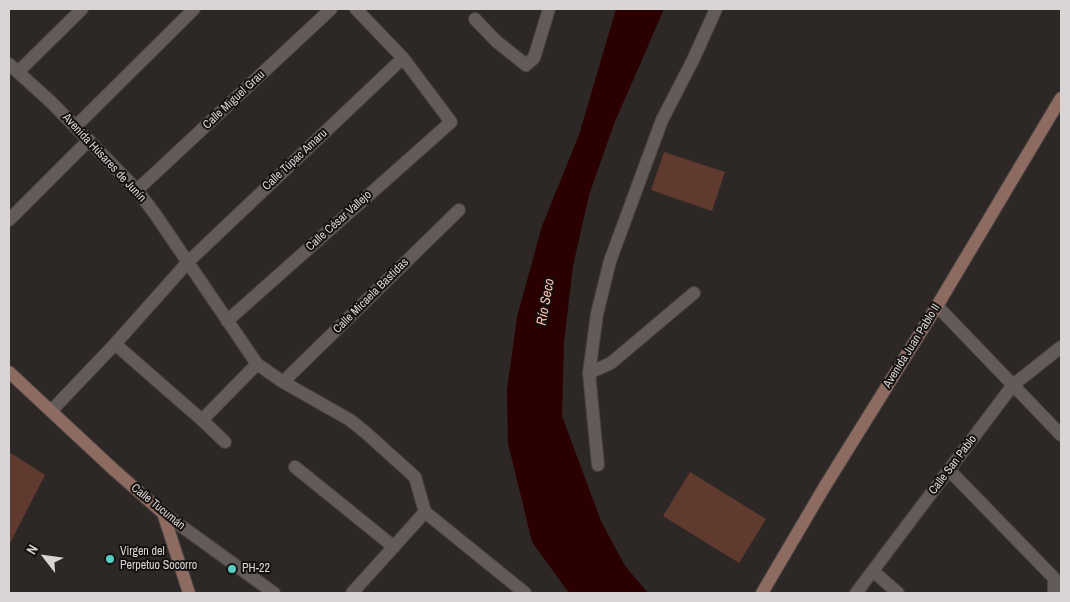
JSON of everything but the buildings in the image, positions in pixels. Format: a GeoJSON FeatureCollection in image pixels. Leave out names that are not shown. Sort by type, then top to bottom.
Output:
{"type":"FeatureCollection","features":[{"type":"Feature","properties":{"kind":"street"},"geometry":{"type":"LineString","coordinates":[[13,68],[82,9]]}},
{"type":"Feature","properties":{"kind":"street"},"geometry":{"type":"LineString","coordinates":[[75,127],[194,9]]}},
{"type":"Feature","properties":{"kind":"street","name":"Calle Miguel Grau"},"geometry":{"type":"LineString","coordinates":[[137,190],[331,9]]}},
{"type":"Feature","properties":{"kind":"street"},"geometry":{"type":"LineString","coordinates":[[356,9],[403,58]]}},
{"type":"Feature","properties":{"kind":"street"},"geometry":{"type":"LineString","coordinates":[[475,19],[496,41],[526,65],[534,58],[548,9]]}},
{"type":"Feature","properties":{"kind":"street"},"geometry":{"type":"LineString","coordinates":[[598,465],[589,373],[596,314],[610,261],[662,120],[693,60],[716,9]]}},
{"type":"Feature","properties":{"kind":"street","name":"Calle César Vallejo"},"geometry":{"type":"LineString","coordinates":[[227,321],[450,122],[403,58]]}},
{"type":"Feature","properties":{"kind":"street","name":"Calle Túpac Amaru"},"geometry":{"type":"LineString","coordinates":[[51,411],[115,344],[188,262],[403,58]]}},
{"type":"Feature","properties":{"kind":"street","name":"Avenida Húsares de Junín"},"geometry":{"type":"LineString","coordinates":[[13,68],[51,102],[137,190],[257,364]]}},
{"type":"Feature","properties":{"kind":"street","name":"Avenida Juan Pablo II"},"geometry":{"type":"LineString","coordinates":[[762,593],[1061,98]]}},
{"type":"Feature","properties":{"kind":"street"},"geometry":{"type":"LineString","coordinates":[[9,220],[88,140]]}},
{"type":"Feature","properties":{"kind":"street","name":"Calle Micaela Bastidas"},"geometry":{"type":"LineString","coordinates":[[284,382],[459,210]]}},
{"type":"Feature","properties":{"kind":"street"},"geometry":{"type":"LineString","coordinates":[[589,373],[611,363],[694,293]]}},
{"type":"Feature","properties":{"kind":"street"},"geometry":{"type":"LineString","coordinates":[[937,306],[1061,435]]}},
{"type":"Feature","properties":{"kind":"street"},"geometry":{"type":"LineString","coordinates":[[115,344],[225,442]]}},
{"type":"Feature","properties":{"kind":"street","name":"Calle San Pablo"},"geometry":{"type":"LineString","coordinates":[[856,593],[1013,385],[1061,347]]}},
{"type":"Feature","properties":{"kind":"street"},"geometry":{"type":"LineString","coordinates":[[202,420],[257,364],[350,420],[365,432],[415,477],[425,512],[525,593]]}},
{"type":"Feature","properties":{"kind":"street","name":"Calle Tucumán"},"geometry":{"type":"LineString","coordinates":[[9,372],[112,469],[163,513],[274,593]]}},
{"type":"Feature","properties":{"kind":"street"},"geometry":{"type":"LineString","coordinates":[[295,467],[394,547]]}},
{"type":"Feature","properties":{"kind":"street"},"geometry":{"type":"LineString","coordinates":[[949,470],[1054,578],[1054,593]]}},
{"type":"Feature","properties":{"kind":"street"},"geometry":{"type":"LineString","coordinates":[[352,593],[425,512]]}},
{"type":"Feature","properties":{"kind":"street"},"geometry":{"type":"LineString","coordinates":[[163,513],[189,593]]}},
{"type":"Feature","properties":{"kind":"street"},"geometry":{"type":"LineString","coordinates":[[873,571],[898,593]]}},
{"type":"Feature","properties":{"kind":"shaded area"},"geometry":{"type":"Polygon","coordinates":[[[664,152],[725,172],[712,211],[651,190],[664,152]]]}},
{"type":"Feature","properties":{"kind":"shaded area"},"geometry":{"type":"Polygon","coordinates":[[[9,452],[45,475],[9,545],[9,452]]]}},
{"type":"Feature","properties":{"kind":"shaded area"},"geometry":{"type":"Polygon","coordinates":[[[690,472],[766,519],[739,563],[663,516],[690,472]]]}},
{"type":"Feature","properties":{"kind":"water","name":"Río Seco"},"geometry":{"type":"Polygon","coordinates":[[[616,9],[664,9],[614,124],[589,195],[573,266],[564,342],[562,416],[601,521],[625,566],[648,593],[569,593],[532,542],[508,443],[507,390],[517,317],[542,226],[579,135],[616,9]]]}},
{"type":"Feature","properties":{"kind":"place","name":"Virgen del Perpetuo Socorro"},"geometry":{"type":"Point","coordinates":[110,559]}},
{"type":"Feature","properties":{"kind":"place","name":"PH-22"},"geometry":{"type":"Point","coordinates":[232,569]}}]}
